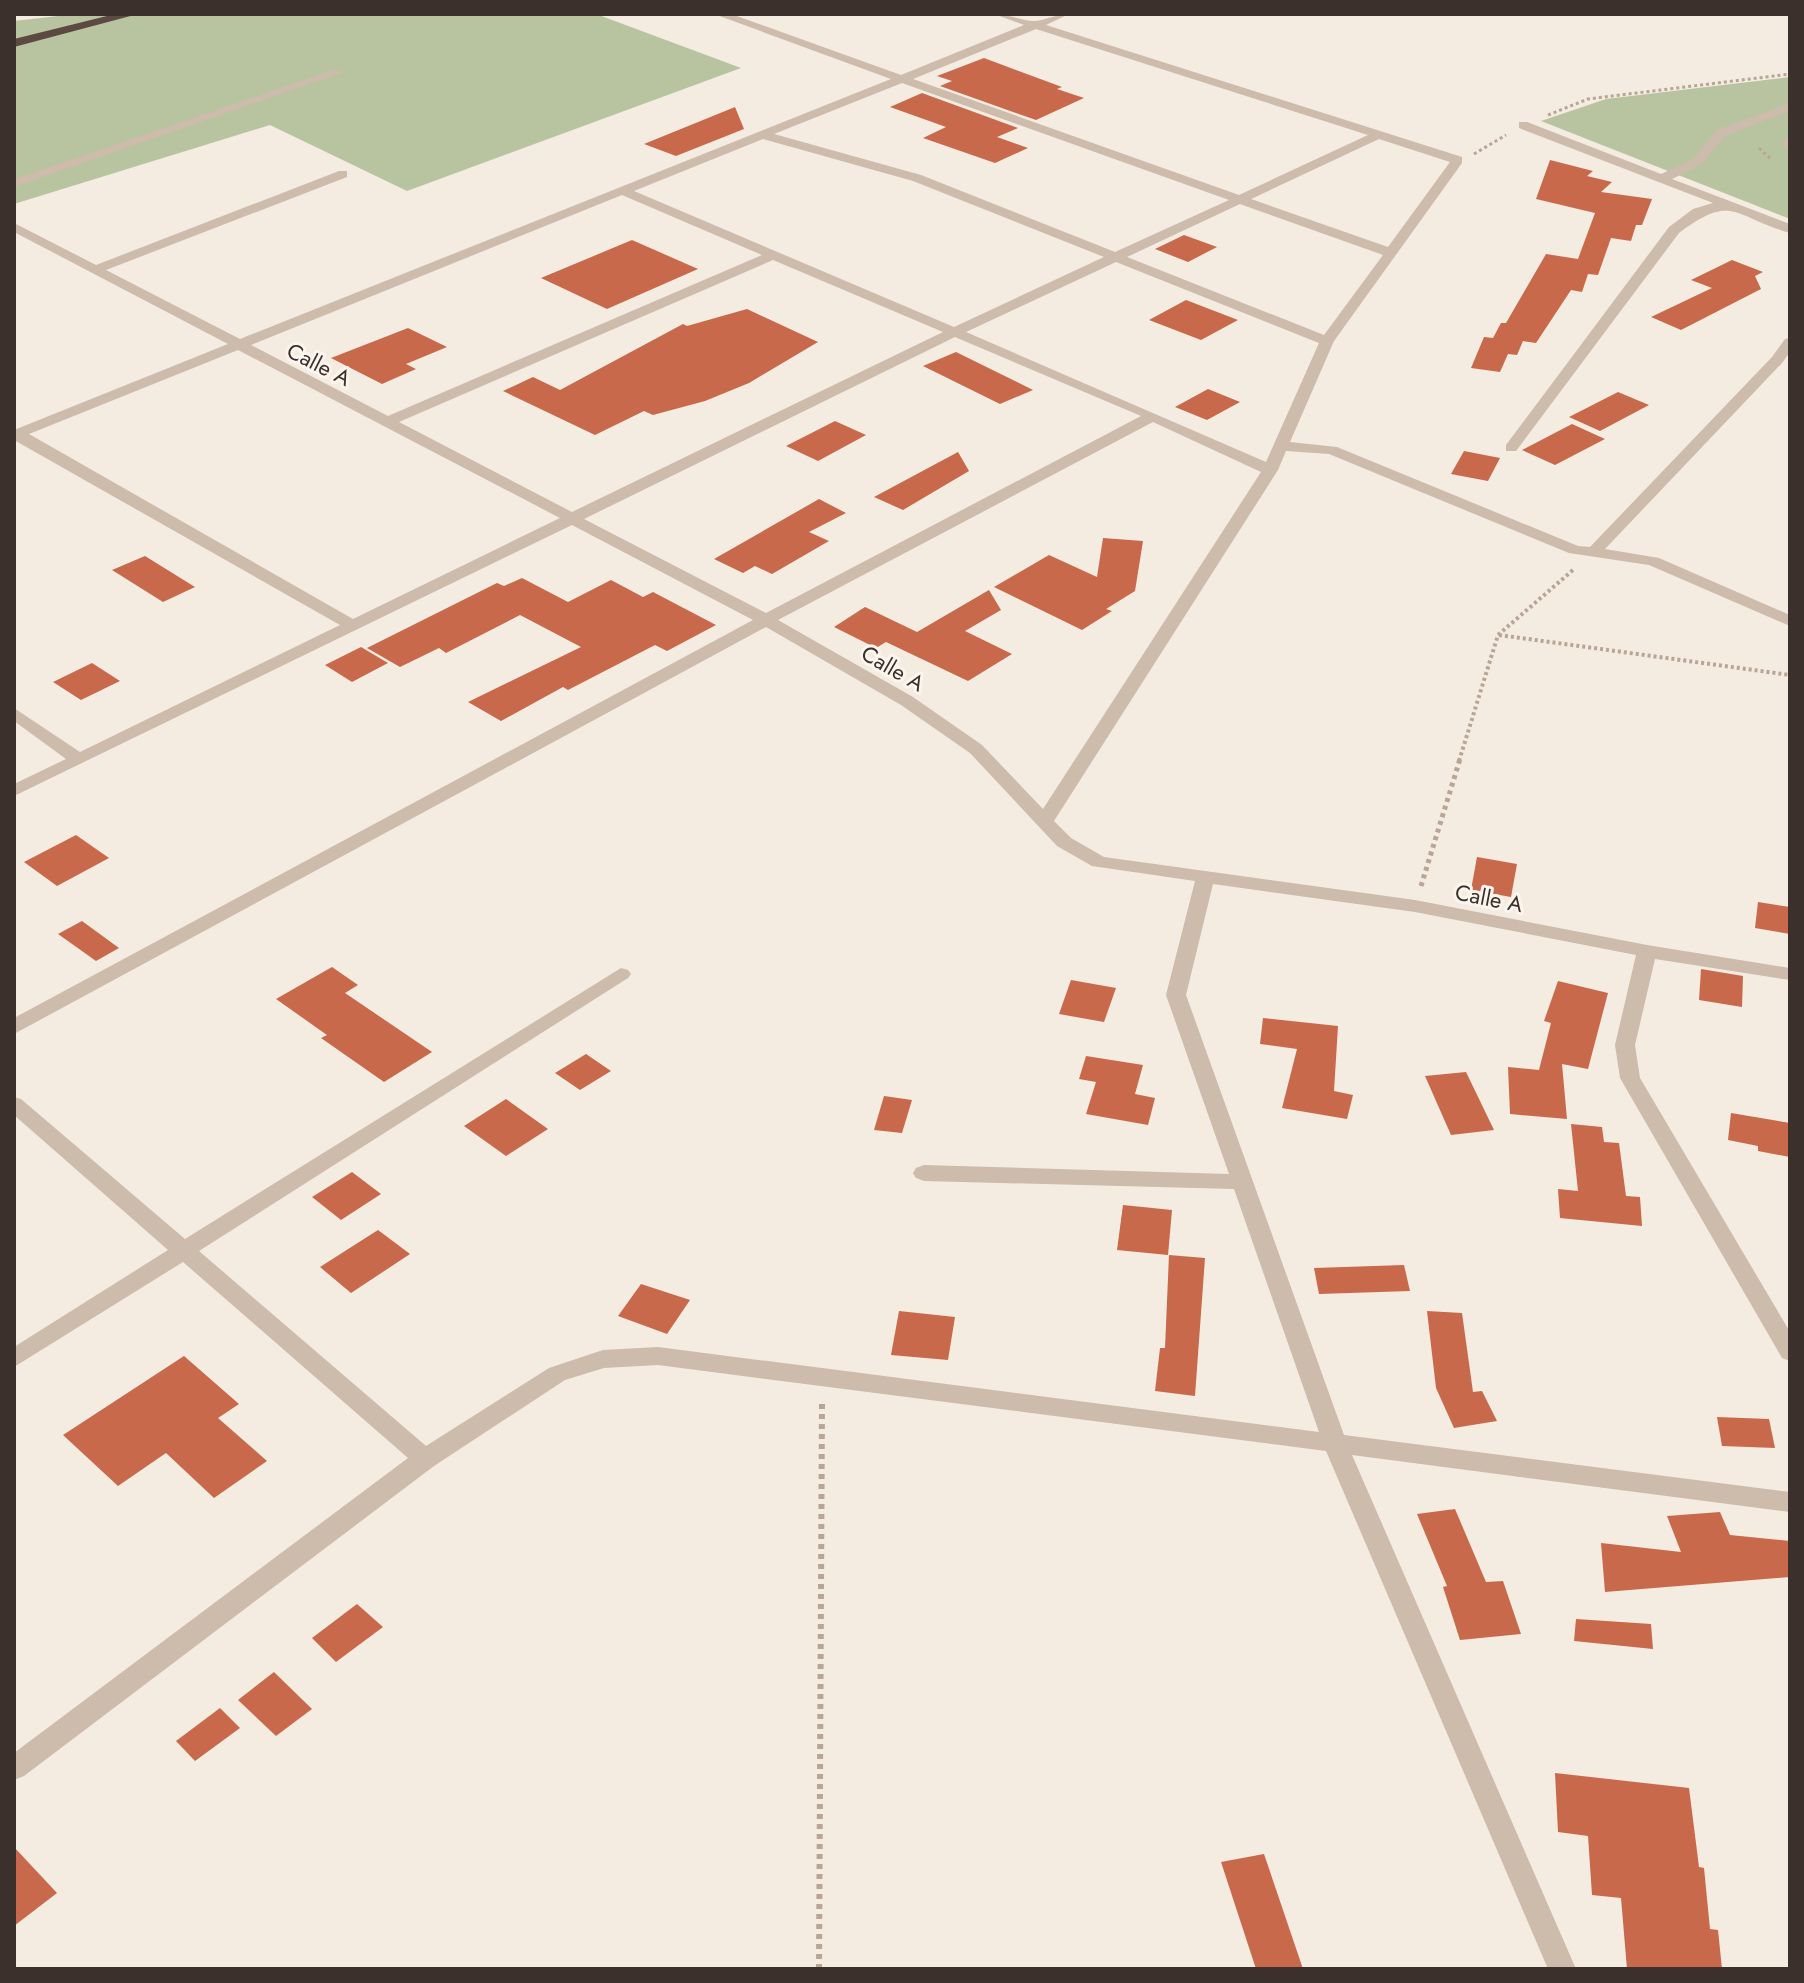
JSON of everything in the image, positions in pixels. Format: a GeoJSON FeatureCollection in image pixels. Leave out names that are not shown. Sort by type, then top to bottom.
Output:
{"type":"FeatureCollection","features":[{"type":"Feature","properties":{"kind":"highway"},"geometry":{"type":"LineString","coordinates":[[14,31],[83,14]]}},
{"type":"Feature","properties":{"kind":"highway"},"geometry":{"type":"LineString","coordinates":[[14,43],[131,14]]}},
{"type":"Feature","properties":{"kind":"street"},"geometry":{"type":"LineString","coordinates":[[720,14],[1391,253]]}},
{"type":"Feature","properties":{"kind":"street"},"geometry":{"type":"LineString","coordinates":[[1000,14],[1458,160],[1327,341],[1270,470],[1044,822]]}},
{"type":"Feature","properties":{"kind":"street"},"geometry":{"type":"LineString","coordinates":[[16,435],[1063,14]]}},
{"type":"Feature","properties":{"kind":"street"},"geometry":{"type":"LineString","coordinates":[[14,183],[338,72]]}},
{"type":"Feature","properties":{"kind":"street"},"geometry":{"type":"LineString","coordinates":[[1661,179],[1697,162],[1721,133],[1790,107]]}},
{"type":"Feature","properties":{"kind":"street"},"geometry":{"type":"LineString","coordinates":[[1523,125],[1790,229]]}},
{"type":"Feature","properties":{"kind":"street"},"geometry":{"type":"LineString","coordinates":[[763,135],[917,178],[1327,341]]}},
{"type":"Feature","properties":{"kind":"street"},"geometry":{"type":"LineString","coordinates":[[14,791],[954,332],[1378,135]]}},
{"type":"Feature","properties":{"kind":"street"},"geometry":{"type":"LineString","coordinates":[[94,270],[343,174]]}},
{"type":"Feature","properties":{"kind":"street"},"geometry":{"type":"LineString","coordinates":[[623,191],[1153,416],[1270,470]]}},
{"type":"Feature","properties":{"kind":"street"},"geometry":{"type":"LineString","coordinates":[[1511,448],[1674,230],[1698,212],[1725,204]]}},
{"type":"Feature","properties":{"kind":"street","name":"Calle A"},"geometry":{"type":"LineString","coordinates":[[14,227],[766,620],[941,722],[976,749],[1064,842],[1099,862],[1415,906],[1647,951],[1790,974]]}},
{"type":"Feature","properties":{"kind":"street"},"geometry":{"type":"LineString","coordinates":[[385,423],[773,255]]}},
{"type":"Feature","properties":{"kind":"street"},"geometry":{"type":"LineString","coordinates":[[1593,553],[1784,363],[1790,342]]}},
{"type":"Feature","properties":{"kind":"street"},"geometry":{"type":"LineString","coordinates":[[14,1027],[766,620],[1153,416]]}},
{"type":"Feature","properties":{"kind":"street"},"geometry":{"type":"LineString","coordinates":[[16,435],[353,626]]}},
{"type":"Feature","properties":{"kind":"street"},"geometry":{"type":"LineString","coordinates":[[1281,446],[1332,450],[1575,550],[1653,561],[1790,621]]}},
{"type":"Feature","properties":{"kind":"street"},"geometry":{"type":"LineString","coordinates":[[14,713],[78,759]]}},
{"type":"Feature","properties":{"kind":"street"},"geometry":{"type":"LineString","coordinates":[[1205,879],[1176,995],[1335,1444],[1562,1969]]}},
{"type":"Feature","properties":{"kind":"street"},"geometry":{"type":"LineString","coordinates":[[1647,951],[1625,1045],[1630,1078],[1790,1352]]}},
{"type":"Feature","properties":{"kind":"street"},"geometry":{"type":"LineString","coordinates":[[14,1358],[621,974]]}},
{"type":"Feature","properties":{"kind":"street"},"geometry":{"type":"LineString","coordinates":[[14,1104],[425,1459]]}},
{"type":"Feature","properties":{"kind":"street"},"geometry":{"type":"LineString","coordinates":[[924,1173],[1242,1182]]}},
{"type":"Feature","properties":{"kind":"street"},"geometry":{"type":"LineString","coordinates":[[14,1768],[425,1459],[557,1374],[603,1359],[658,1356],[1790,1502]]}},
{"type":"Feature","properties":{"kind":"path"},"geometry":{"type":"LineString","coordinates":[[1455,165],[1523,125],[1588,99],[1790,74]]}},
{"type":"Feature","properties":{"kind":"path"},"geometry":{"type":"LineString","coordinates":[[1415,906],[1498,635],[1593,553]]}},
{"type":"Feature","properties":{"kind":"path"},"geometry":{"type":"LineString","coordinates":[[1498,635],[1790,675]]}},
{"type":"Feature","properties":{"kind":"path"},"geometry":{"type":"LineString","coordinates":[[819,1969],[822,1378]]}},
{"type":"Feature","properties":{"kind":"green space"},"geometry":{"type":"Polygon","coordinates":[[[76,14],[596,14],[741,68],[407,191],[270,125],[14,204],[14,21],[76,14]]]}},
{"type":"Feature","properties":{"kind":"green space"},"geometry":{"type":"Polygon","coordinates":[[[1790,77],[1790,219],[1541,121],[1606,99],[1790,77]]]}},
{"type":"Feature","properties":{"kind":"building"},"geometry":{"type":"Polygon","coordinates":[[[984,58],[1084,98],[1036,120],[940,86],[952,81],[937,76],[984,58]]]}},
{"type":"Feature","properties":{"kind":"building"},"geometry":{"type":"Polygon","coordinates":[[[922,93],[1018,128],[997,137],[1028,148],[995,163],[923,138],[946,127],[890,107],[922,93]]]}},
{"type":"Feature","properties":{"kind":"building"},"geometry":{"type":"Polygon","coordinates":[[[735,107],[744,129],[676,156],[644,144],[735,107]]]}},
{"type":"Feature","properties":{"kind":"building"},"geometry":{"type":"Polygon","coordinates":[[[1550,160],[1593,171],[1587,176],[1612,182],[1601,192],[1652,199],[1642,225],[1636,225],[1631,241],[1611,238],[1598,275],[1588,274],[1582,292],[1571,290],[1536,343],[1523,341],[1517,355],[1508,354],[1500,372],[1471,368],[1484,337],[1493,338],[1501,323],[1506,323],[1546,254],[1578,259],[1595,213],[1536,199],[1550,160]]]}},
{"type":"Feature","properties":{"kind":"building"},"geometry":{"type":"Polygon","coordinates":[[[1184,235],[1217,247],[1188,262],[1155,249],[1184,235]]]}},
{"type":"Feature","properties":{"kind":"building"},"geometry":{"type":"Polygon","coordinates":[[[632,240],[698,269],[607,309],[541,278],[632,240]]]}},
{"type":"Feature","properties":{"kind":"building"},"geometry":{"type":"Polygon","coordinates":[[[1732,260],[1763,272],[1755,276],[1761,289],[1681,330],[1651,317],[1712,288],[1691,280],[1732,260]]]}},
{"type":"Feature","properties":{"kind":"building"},"geometry":{"type":"Polygon","coordinates":[[[1186,300],[1238,320],[1201,340],[1149,320],[1186,300]]]}},
{"type":"Feature","properties":{"kind":"building"},"geometry":{"type":"Polygon","coordinates":[[[747,309],[818,342],[749,383],[705,401],[653,415],[644,411],[595,435],[503,391],[533,377],[560,390],[683,324],[687,326],[747,309]]]}},
{"type":"Feature","properties":{"kind":"building"},"geometry":{"type":"Polygon","coordinates":[[[408,328],[447,347],[406,364],[416,369],[382,384],[331,358],[408,328]]]}},
{"type":"Feature","properties":{"kind":"building"},"geometry":{"type":"Polygon","coordinates":[[[956,352],[1033,390],[1000,404],[923,366],[956,352]]]}},
{"type":"Feature","properties":{"kind":"building"},"geometry":{"type":"Polygon","coordinates":[[[1208,389],[1240,402],[1207,420],[1175,407],[1208,389]]]}},
{"type":"Feature","properties":{"kind":"building"},"geometry":{"type":"Polygon","coordinates":[[[1618,392],[1649,405],[1600,431],[1569,417],[1618,392]]]}},
{"type":"Feature","properties":{"kind":"building"},"geometry":{"type":"Polygon","coordinates":[[[835,421],[866,435],[818,461],[786,446],[835,421]]]}},
{"type":"Feature","properties":{"kind":"building"},"geometry":{"type":"Polygon","coordinates":[[[1572,424],[1605,439],[1555,465],[1522,450],[1572,424]]]}},
{"type":"Feature","properties":{"kind":"building"},"geometry":{"type":"Polygon","coordinates":[[[1464,451],[1500,458],[1488,481],[1451,474],[1464,451]]]}},
{"type":"Feature","properties":{"kind":"building"},"geometry":{"type":"Polygon","coordinates":[[[958,452],[969,471],[903,510],[874,497],[958,452]]]}},
{"type":"Feature","properties":{"kind":"building"},"geometry":{"type":"Polygon","coordinates":[[[819,499],[846,513],[809,532],[829,541],[772,574],[755,566],[743,573],[714,559],[819,499]]]}},
{"type":"Feature","properties":{"kind":"building"},"geometry":{"type":"Polygon","coordinates":[[[1103,538],[1143,541],[1135,591],[1106,609],[1112,611],[1082,630],[994,587],[1049,555],[1097,577],[1103,538]]]}},
{"type":"Feature","properties":{"kind":"building"},"geometry":{"type":"Polygon","coordinates":[[[145,556],[195,587],[163,602],[112,570],[145,556]]]}},
{"type":"Feature","properties":{"kind":"building"},"geometry":{"type":"Polygon","coordinates":[[[522,578],[568,602],[611,580],[643,597],[653,592],[716,625],[667,651],[655,645],[568,690],[563,687],[501,721],[468,702],[581,647],[520,615],[446,653],[439,648],[400,667],[367,648],[497,583],[504,586],[522,578]]]}},
{"type":"Feature","properties":{"kind":"building"},"geometry":{"type":"Polygon","coordinates":[[[989,590],[1001,610],[965,631],[1012,654],[968,681],[886,642],[876,648],[834,627],[865,607],[917,632],[989,590]]]}},
{"type":"Feature","properties":{"kind":"building"},"geometry":{"type":"Polygon","coordinates":[[[361,647],[388,663],[352,682],[325,665],[361,647]]]}},
{"type":"Feature","properties":{"kind":"building"},"geometry":{"type":"Polygon","coordinates":[[[92,663],[120,681],[81,700],[53,682],[92,663]]]}},
{"type":"Feature","properties":{"kind":"building"},"geometry":{"type":"Polygon","coordinates":[[[76,835],[109,858],[57,886],[24,862],[76,835]]]}},
{"type":"Feature","properties":{"kind":"building"},"geometry":{"type":"Polygon","coordinates":[[[1477,857],[1517,864],[1511,897],[1471,890],[1477,857]]]}},
{"type":"Feature","properties":{"kind":"building"},"geometry":{"type":"Polygon","coordinates":[[[1758,902],[1790,907],[1790,934],[1755,928],[1758,902]]]}},
{"type":"Feature","properties":{"kind":"building"},"geometry":{"type":"Polygon","coordinates":[[[82,921],[119,948],[96,961],[58,934],[82,921]]]}},
{"type":"Feature","properties":{"kind":"building"},"geometry":{"type":"Polygon","coordinates":[[[332,967],[358,985],[345,993],[432,1052],[384,1082],[321,1038],[327,1035],[276,999],[332,967]]]}},
{"type":"Feature","properties":{"kind":"building"},"geometry":{"type":"Polygon","coordinates":[[[1701,969],[1743,976],[1742,1007],[1699,1000],[1701,969]]]}},
{"type":"Feature","properties":{"kind":"building"},"geometry":{"type":"Polygon","coordinates":[[[1071,980],[1116,988],[1104,1022],[1059,1014],[1071,980]]]}},
{"type":"Feature","properties":{"kind":"building"},"geometry":{"type":"Polygon","coordinates":[[[1558,981],[1608,993],[1588,1069],[1562,1064],[1567,1119],[1510,1114],[1508,1067],[1539,1070],[1551,1023],[1544,1021],[1558,981]]]}},
{"type":"Feature","properties":{"kind":"building"},"geometry":{"type":"Polygon","coordinates":[[[1263,1018],[1338,1026],[1334,1091],[1353,1095],[1347,1119],[1282,1108],[1297,1049],[1260,1044],[1263,1018]]]}},
{"type":"Feature","properties":{"kind":"building"},"geometry":{"type":"Polygon","coordinates":[[[586,1054],[611,1071],[580,1090],[555,1073],[586,1054]]]}},
{"type":"Feature","properties":{"kind":"building"},"geometry":{"type":"Polygon","coordinates":[[[1086,1056],[1143,1065],[1135,1094],[1155,1098],[1148,1125],[1086,1114],[1096,1082],[1079,1079],[1086,1056]]]}},
{"type":"Feature","properties":{"kind":"building"},"geometry":{"type":"Polygon","coordinates":[[[1466,1072],[1494,1130],[1451,1135],[1425,1076],[1466,1072]]]}},
{"type":"Feature","properties":{"kind":"building"},"geometry":{"type":"Polygon","coordinates":[[[884,1096],[912,1100],[902,1133],[874,1130],[884,1096]]]}},
{"type":"Feature","properties":{"kind":"building"},"geometry":{"type":"Polygon","coordinates":[[[506,1099],[548,1129],[506,1156],[464,1126],[506,1099]]]}},
{"type":"Feature","properties":{"kind":"building"},"geometry":{"type":"Polygon","coordinates":[[[1731,1113],[1790,1123],[1790,1157],[1758,1151],[1758,1146],[1728,1140],[1731,1113]]]}},
{"type":"Feature","properties":{"kind":"building"},"geometry":{"type":"Polygon","coordinates":[[[1571,1124],[1602,1127],[1604,1142],[1619,1143],[1626,1196],[1640,1197],[1642,1226],[1560,1218],[1558,1189],[1578,1191],[1571,1124]]]}},
{"type":"Feature","properties":{"kind":"building"},"geometry":{"type":"Polygon","coordinates":[[[352,1172],[381,1194],[341,1220],[312,1197],[352,1172]]]}},
{"type":"Feature","properties":{"kind":"building"},"geometry":{"type":"Polygon","coordinates":[[[1123,1205],[1172,1210],[1168,1255],[1117,1250],[1123,1205]]]}},
{"type":"Feature","properties":{"kind":"building"},"geometry":{"type":"Polygon","coordinates":[[[378,1230],[410,1254],[351,1293],[320,1267],[378,1230]]]}},
{"type":"Feature","properties":{"kind":"building"},"geometry":{"type":"Polygon","coordinates":[[[1169,1255],[1205,1258],[1195,1396],[1155,1391],[1160,1348],[1165,1348],[1169,1255]]]}},
{"type":"Feature","properties":{"kind":"building"},"geometry":{"type":"Polygon","coordinates":[[[1404,1265],[1410,1291],[1319,1294],[1314,1268],[1404,1265]]]}},
{"type":"Feature","properties":{"kind":"building"},"geometry":{"type":"Polygon","coordinates":[[[641,1284],[690,1300],[667,1334],[618,1316],[641,1284]]]}},
{"type":"Feature","properties":{"kind":"building"},"geometry":{"type":"Polygon","coordinates":[[[899,1311],[955,1317],[948,1360],[891,1355],[899,1311]]]}},
{"type":"Feature","properties":{"kind":"building"},"geometry":{"type":"Polygon","coordinates":[[[1427,1311],[1462,1313],[1473,1392],[1482,1391],[1497,1421],[1454,1428],[1436,1388],[1427,1311]]]}},
{"type":"Feature","properties":{"kind":"building"},"geometry":{"type":"Polygon","coordinates":[[[184,1356],[239,1404],[218,1418],[267,1461],[214,1498],[166,1453],[118,1486],[63,1435],[184,1356]]]}},
{"type":"Feature","properties":{"kind":"building"},"geometry":{"type":"Polygon","coordinates":[[[1717,1417],[1769,1419],[1775,1448],[1722,1446],[1717,1417]]]}},
{"type":"Feature","properties":{"kind":"building"},"geometry":{"type":"Polygon","coordinates":[[[1455,1509],[1486,1582],[1503,1581],[1521,1634],[1460,1640],[1443,1587],[1447,1586],[1417,1514],[1455,1509]]]}},
{"type":"Feature","properties":{"kind":"building"},"geometry":{"type":"Polygon","coordinates":[[[1720,1512],[1730,1535],[1790,1541],[1790,1577],[1605,1592],[1601,1543],[1681,1552],[1667,1516],[1720,1512]]]}},
{"type":"Feature","properties":{"kind":"building"},"geometry":{"type":"Polygon","coordinates":[[[357,1604],[383,1627],[336,1662],[312,1638],[357,1604]]]}},
{"type":"Feature","properties":{"kind":"building"},"geometry":{"type":"Polygon","coordinates":[[[1576,1619],[1651,1624],[1653,1649],[1574,1641],[1576,1619]]]}},
{"type":"Feature","properties":{"kind":"building"},"geometry":{"type":"Polygon","coordinates":[[[274,1672],[312,1709],[276,1736],[238,1700],[274,1672]]]}},
{"type":"Feature","properties":{"kind":"building"},"geometry":{"type":"Polygon","coordinates":[[[220,1708],[240,1728],[195,1761],[176,1741],[220,1708]]]}},
{"type":"Feature","properties":{"kind":"building"},"geometry":{"type":"Polygon","coordinates":[[[1555,1773],[1689,1788],[1699,1867],[1704,1868],[1710,1929],[1718,1930],[1722,1969],[1627,1969],[1621,1898],[1592,1895],[1588,1836],[1558,1832],[1555,1773]]]}},
{"type":"Feature","properties":{"kind":"building"},"geometry":{"type":"Polygon","coordinates":[[[14,1847],[57,1893],[14,1926],[14,1847]]]}},
{"type":"Feature","properties":{"kind":"building"},"geometry":{"type":"Polygon","coordinates":[[[1264,1854],[1303,1969],[1256,1969],[1221,1862],[1264,1854]]]}}]}
